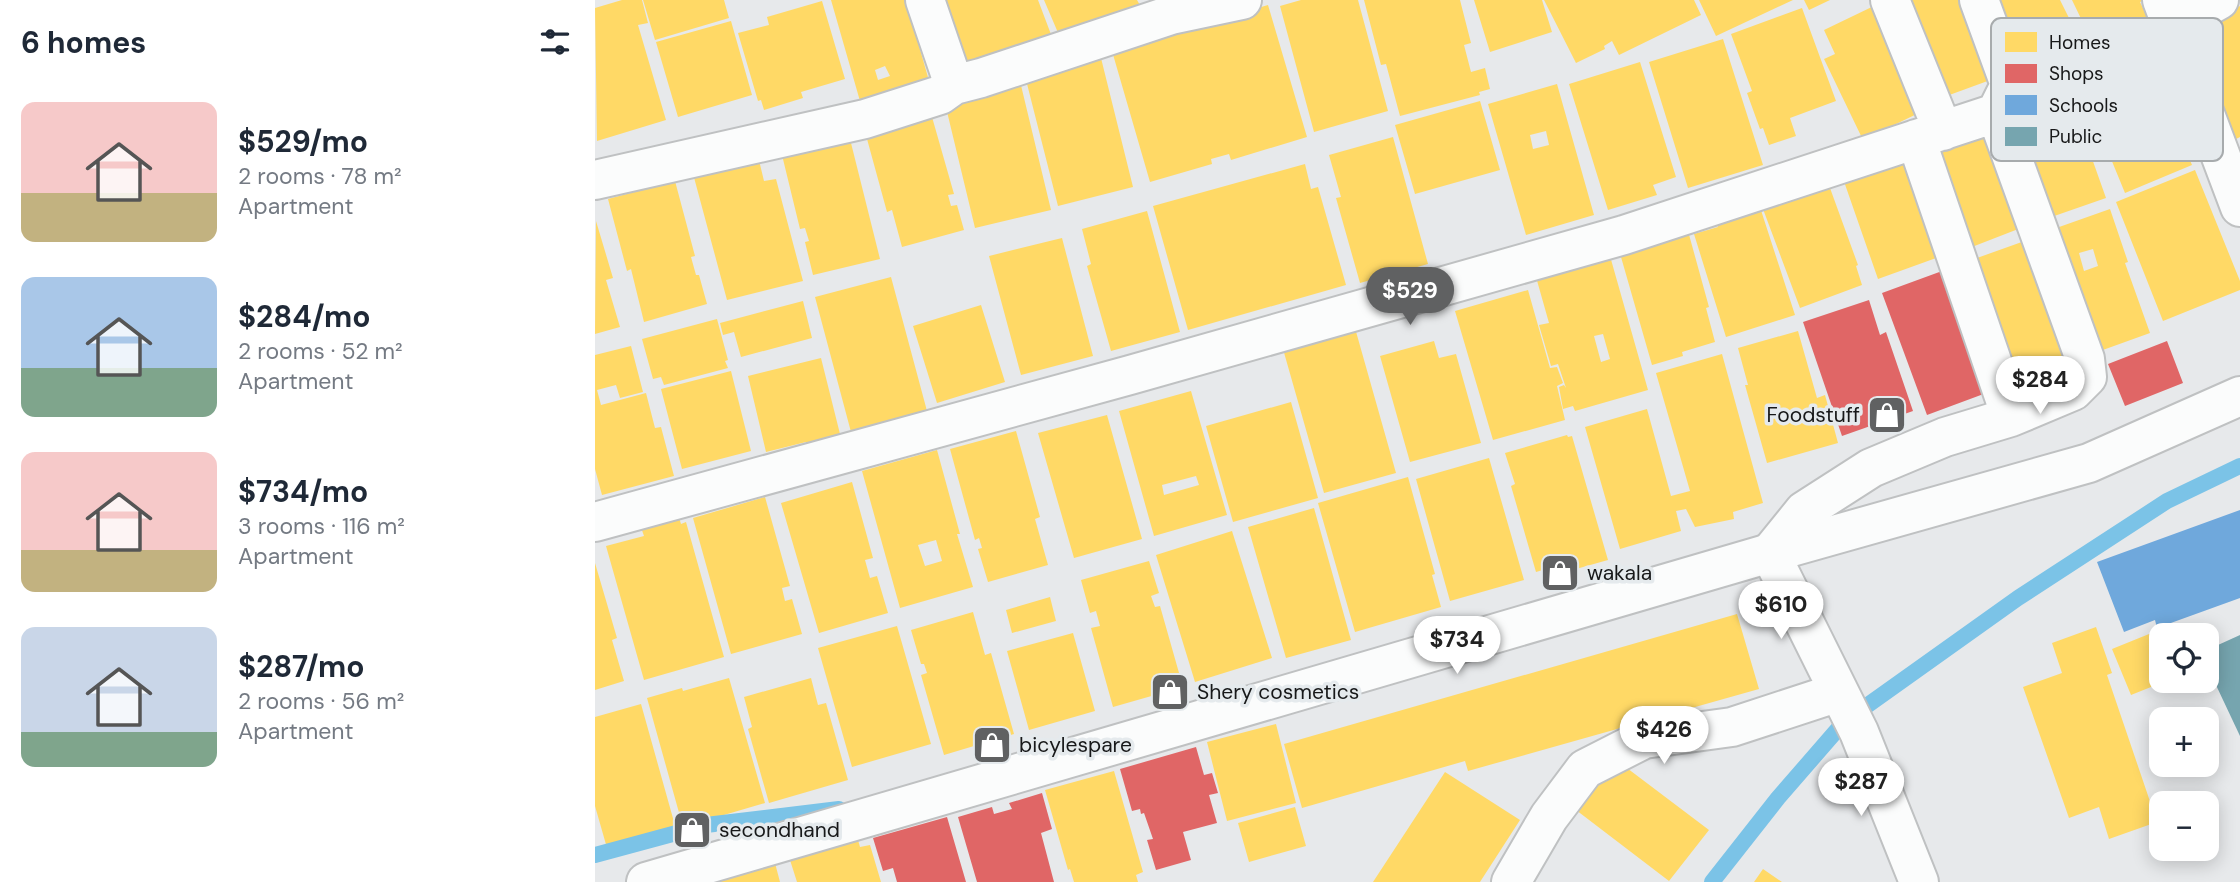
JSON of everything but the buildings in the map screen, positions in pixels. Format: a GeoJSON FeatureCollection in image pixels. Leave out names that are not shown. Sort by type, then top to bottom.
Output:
{"type":"FeatureCollection","features":[{"type":"Feature","properties":{"kind":"street"},"geometry":{"type":"LineString","coordinates":[[925,0],[954,85]]}},
{"type":"Feature","properties":{"kind":"street"},"geometry":{"type":"LineString","coordinates":[[595,180],[865,119],[940,95],[954,85],[1171,15],[1241,0]]}},
{"type":"Feature","properties":{"kind":"street"},"geometry":{"type":"LineString","coordinates":[[1890,0],[2011,416]]}},
{"type":"Feature","properties":{"kind":"street"},"geometry":{"type":"LineString","coordinates":[[1979,0],[1991,33]]}},
{"type":"Feature","properties":{"kind":"street"},"geometry":{"type":"LineString","coordinates":[[2167,13],[2219,0]]}},
{"type":"Feature","properties":{"kind":"street"},"geometry":{"type":"LineString","coordinates":[[595,522],[1624,235],[1991,115]]}},
{"type":"Feature","properties":{"kind":"street"},"geometry":{"type":"LineString","coordinates":[[1770,553],[1804,511],[1871,468],[1945,437],[2011,416],[2073,391],[2087,377],[2085,359],[2013,161]]}},
{"type":"Feature","properties":{"kind":"street"},"geometry":{"type":"LineString","coordinates":[[2223,161],[2240,207]]}},
{"type":"Feature","properties":{"kind":"street"},"geometry":{"type":"LineString","coordinates":[[646,882],[1770,553],[2089,463],[2240,396]]}},
{"type":"Feature","properties":{"kind":"street"},"geometry":{"type":"LineString","coordinates":[[1770,553],[1847,709],[1919,882]]}},
{"type":"Feature","properties":{"kind":"street"},"geometry":{"type":"LineString","coordinates":[[1511,882],[1549,817],[1585,769],[1644,738],[1847,709]]}},
{"type":"Feature","properties":{"kind":"waterway"},"geometry":{"type":"LineString","coordinates":[[1712,882],[1778,798],[1844,722],[2018,598],[2167,501],[2240,466]]}},
{"type":"Feature","properties":{"kind":"waterway"},"geometry":{"type":"LineString","coordinates":[[595,855],[706,825],[839,809]]}},
{"type":"Feature","properties":{"kind":"place","name":"Foodstuff"},"geometry":{"type":"Point","coordinates":[1887,415]}},
{"type":"Feature","properties":{"kind":"place","name":"wakala"},"geometry":{"type":"Point","coordinates":[1560,573]}},
{"type":"Feature","properties":{"kind":"place","name":"Shery cosmetics"},"geometry":{"type":"Point","coordinates":[1170,692]}},
{"type":"Feature","properties":{"kind":"place","name":"bicylespare"},"geometry":{"type":"Point","coordinates":[992,745]}},
{"type":"Feature","properties":{"kind":"place","name":"secondhand"},"geometry":{"type":"Point","coordinates":[692,830]}}]}
